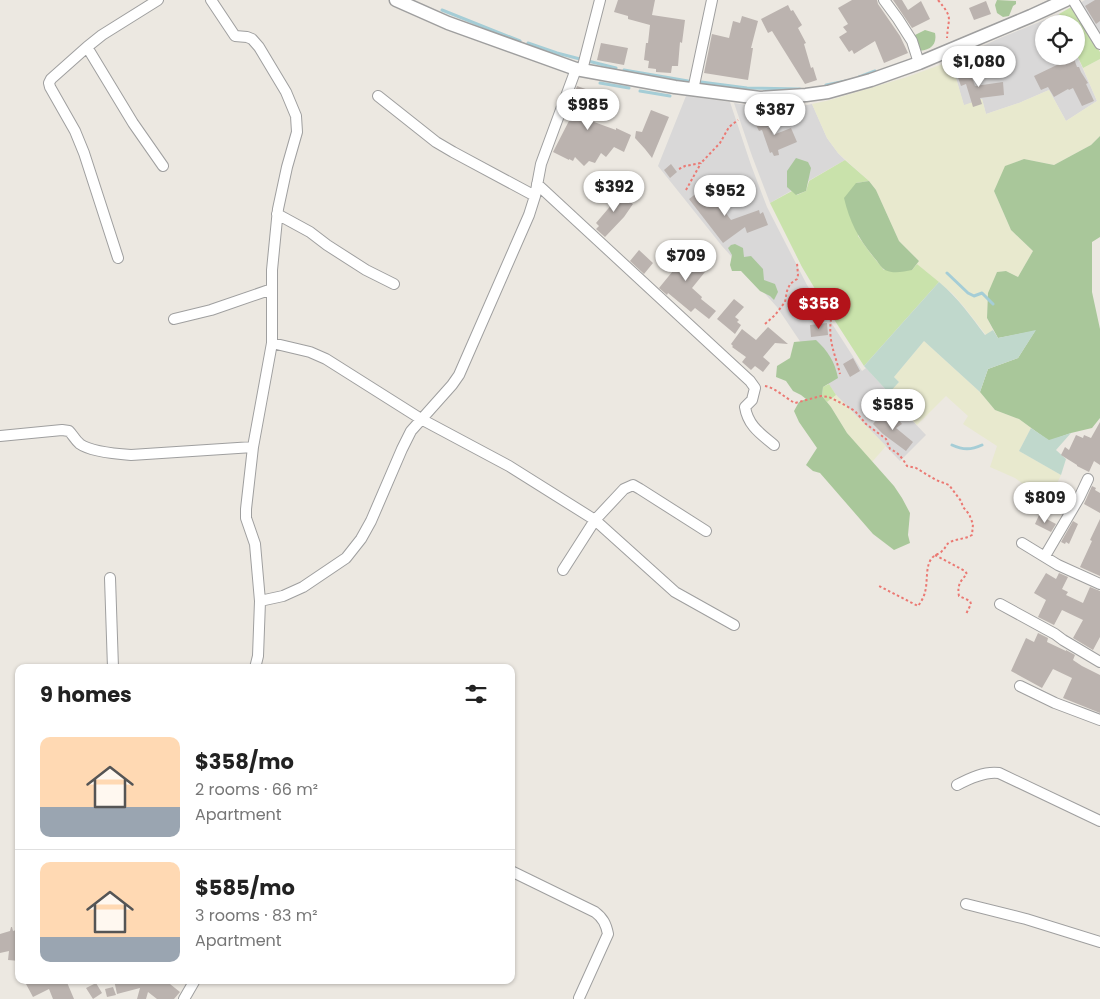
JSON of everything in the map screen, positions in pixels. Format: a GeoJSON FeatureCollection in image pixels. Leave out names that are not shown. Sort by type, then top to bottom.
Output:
{"type":"FeatureCollection","features":[{"type":"Feature","properties":{"kind":"street"},"geometry":{"type":"LineString","coordinates":[[118,258],[84,153],[75,131],[49,83],[51,79],[87,47],[158,0]]}},
{"type":"Feature","properties":{"kind":"street"},"geometry":{"type":"LineString","coordinates":[[211,0],[235,36],[252,39],[259,47],[286,92],[296,116],[297,132],[277,214],[272,270],[272,343],[253,447],[246,509],[246,518],[255,544],[260,601],[256,664]]}},
{"type":"Feature","properties":{"kind":"street"},"geometry":{"type":"LineString","coordinates":[[396,0],[448,23],[579,70],[646,83],[760,98],[828,92],[871,80],[920,63],[1066,0]]}},
{"type":"Feature","properties":{"kind":"street"},"geometry":{"type":"LineString","coordinates":[[260,601],[283,596],[303,586],[346,558],[361,540],[371,521],[411,431],[459,375],[535,196],[541,164],[579,70],[600,0]]}},
{"type":"Feature","properties":{"kind":"street"},"geometry":{"type":"LineString","coordinates":[[693,90],[712,0]]}},
{"type":"Feature","properties":{"kind":"street"},"geometry":{"type":"LineString","coordinates":[[884,0],[912,41],[920,63]]}},
{"type":"Feature","properties":{"kind":"street"},"geometry":{"type":"LineString","coordinates":[[1073,0],[1100,44]]}},
{"type":"Feature","properties":{"kind":"street"},"geometry":{"type":"LineString","coordinates":[[87,47],[162,166]]}},
{"type":"Feature","properties":{"kind":"street"},"geometry":{"type":"LineString","coordinates":[[378,96],[442,145],[535,196]]}},
{"type":"Feature","properties":{"kind":"street"},"geometry":{"type":"LineString","coordinates":[[537,184],[750,381],[755,388],[755,394],[745,407],[746,418],[755,429],[774,445]]}},
{"type":"Feature","properties":{"kind":"street"},"geometry":{"type":"LineString","coordinates":[[277,214],[310,232],[366,270],[394,284]]}},
{"type":"Feature","properties":{"kind":"street"},"geometry":{"type":"LineString","coordinates":[[174,319],[211,310],[272,289]]}},
{"type":"Feature","properties":{"kind":"street"},"geometry":{"type":"LineString","coordinates":[[272,343],[310,352],[326,359],[421,419],[509,466],[595,520],[675,592],[734,625]]}},
{"type":"Feature","properties":{"kind":"street"},"geometry":{"type":"LineString","coordinates":[[0,436],[62,430],[69,431],[76,440],[89,449],[118,454],[253,447]]}},
{"type":"Feature","properties":{"kind":"street"},"geometry":{"type":"LineString","coordinates":[[1045,556],[1088,479]]}},
{"type":"Feature","properties":{"kind":"street"},"geometry":{"type":"LineString","coordinates":[[563,570],[595,520],[624,489],[633,485],[706,531]]}},
{"type":"Feature","properties":{"kind":"street"},"geometry":{"type":"LineString","coordinates":[[1022,543],[1058,565],[1100,584]]}},
{"type":"Feature","properties":{"kind":"street"},"geometry":{"type":"LineString","coordinates":[[110,578],[112,664]]}},
{"type":"Feature","properties":{"kind":"street"},"geometry":{"type":"LineString","coordinates":[[1000,604],[1055,634],[1100,662]]}},
{"type":"Feature","properties":{"kind":"street"},"geometry":{"type":"LineString","coordinates":[[1020,686],[1055,703],[1100,720]]}},
{"type":"Feature","properties":{"kind":"street"},"geometry":{"type":"LineString","coordinates":[[957,785],[992,772],[999,773],[1099,820]]}},
{"type":"Feature","properties":{"kind":"street"},"geometry":{"type":"LineString","coordinates":[[515,873],[595,912],[602,918],[608,934],[579,998]]}},
{"type":"Feature","properties":{"kind":"street"},"geometry":{"type":"LineString","coordinates":[[966,904],[991,909],[1100,942]]}},
{"type":"Feature","properties":{"kind":"street"},"geometry":{"type":"LineString","coordinates":[[184,999],[194,984]]}},
{"type":"Feature","properties":{"kind":"path"},"geometry":{"type":"LineString","coordinates":[[938,0],[946,10],[949,18],[946,37],[950,50]]}},
{"type":"Feature","properties":{"kind":"path"},"geometry":{"type":"LineString","coordinates":[[686,190],[701,163],[720,143],[729,127],[738,120]]}},
{"type":"Feature","properties":{"kind":"path"},"geometry":{"type":"LineString","coordinates":[[679,169],[701,163]]}},
{"type":"Feature","properties":{"kind":"path"},"geometry":{"type":"LineString","coordinates":[[765,324],[785,302],[787,290],[798,275],[797,263]]}},
{"type":"Feature","properties":{"kind":"path"},"geometry":{"type":"LineString","coordinates":[[831,319],[829,331],[831,346],[837,359],[840,374]]}},
{"type":"Feature","properties":{"kind":"path"},"geometry":{"type":"LineString","coordinates":[[755,388],[768,386],[795,403],[822,396],[829,397],[855,411],[866,424],[886,439],[890,449],[895,451],[907,466],[916,468],[936,480],[949,485],[961,501],[973,524],[972,535],[945,545],[942,551],[931,559],[925,595],[918,606],[879,586]]}},
{"type":"Feature","properties":{"kind":"path"},"geometry":{"type":"LineString","coordinates":[[935,555],[965,571],[966,574],[958,589],[959,596],[970,601],[971,604],[966,614]]}},
{"type":"Feature","properties":{"kind":"shaded area"},"geometry":{"type":"Polygon","coordinates":[[[1085,0],[1100,0],[1100,41],[1085,15],[1078,4],[1085,0]]]}},
{"type":"Feature","properties":{"kind":"shaded area"},"geometry":{"type":"Polygon","coordinates":[[[1035,24],[1035,65],[1081,65],[1097,101],[1066,121],[1049,90],[986,114],[982,99],[964,106],[951,61],[1035,24]]]}},
{"type":"Feature","properties":{"kind":"shaded area"},"geometry":{"type":"Polygon","coordinates":[[[686,96],[730,102],[767,207],[807,285],[862,371],[866,368],[889,393],[888,395],[926,435],[900,461],[836,395],[777,307],[722,246],[658,166],[686,96]]]}},
{"type":"Feature","properties":{"kind":"shaded area"},"geometry":{"type":"Polygon","coordinates":[[[734,103],[773,109],[812,104],[827,138],[845,160],[770,203],[734,103]]]}},
{"type":"Feature","properties":{"kind":"green space"},"geometry":{"type":"Polygon","coordinates":[[[997,0],[1016,1],[1009,16],[1003,17],[997,13],[995,5],[997,0]]]}},
{"type":"Feature","properties":{"kind":"green space"},"geometry":{"type":"Polygon","coordinates":[[[1073,6],[1078,15],[1059,15],[1073,6]]]}},
{"type":"Feature","properties":{"kind":"green space"},"geometry":{"type":"Polygon","coordinates":[[[1085,26],[1100,52],[1100,59],[1083,68],[1082,65],[1085,65],[1085,26]]]}},
{"type":"Feature","properties":{"kind":"green space"},"geometry":{"type":"Polygon","coordinates":[[[925,30],[935,33],[933,46],[922,51],[913,51],[915,35],[925,30]]]}},
{"type":"Feature","properties":{"kind":"green space"},"geometry":{"type":"Polygon","coordinates":[[[1100,59],[1100,136],[1091,145],[1054,165],[1024,159],[1006,166],[994,191],[1011,230],[1033,251],[1018,277],[1006,271],[997,272],[988,294],[987,318],[993,330],[986,335],[953,294],[917,264],[919,261],[899,241],[876,190],[869,181],[838,153],[827,138],[812,104],[907,77],[951,61],[964,105],[982,99],[986,114],[1049,90],[1066,121],[1097,101],[1083,68],[1100,59]]]}},
{"type":"Feature","properties":{"kind":"green space"},"geometry":{"type":"Polygon","coordinates":[[[1100,136],[1100,237],[1092,242],[1092,292],[1100,329],[1100,418],[1092,428],[1049,441],[1019,419],[995,410],[980,392],[988,369],[1018,358],[1035,331],[998,338],[987,318],[988,293],[997,272],[1006,271],[1018,277],[1033,251],[1011,230],[994,191],[1005,166],[1024,159],[1054,165],[1091,145],[1100,136]]]}},
{"type":"Feature","properties":{"kind":"green space"},"geometry":{"type":"Polygon","coordinates":[[[796,158],[808,162],[811,168],[806,191],[796,195],[787,187],[787,171],[796,158]]]}},
{"type":"Feature","properties":{"kind":"green space"},"geometry":{"type":"Polygon","coordinates":[[[845,160],[869,181],[856,183],[858,236],[871,254],[884,270],[912,270],[917,264],[939,282],[864,366],[802,267],[770,203],[792,191],[797,195],[806,191],[809,181],[845,160]]]}},
{"type":"Feature","properties":{"kind":"green space"},"geometry":{"type":"Polygon","coordinates":[[[869,181],[876,190],[899,241],[919,261],[912,270],[895,272],[884,269],[856,232],[844,198],[856,183],[869,181]]]}},
{"type":"Feature","properties":{"kind":"green space"},"geometry":{"type":"Polygon","coordinates":[[[735,244],[743,248],[744,257],[751,256],[763,269],[764,280],[775,284],[778,292],[774,300],[760,291],[741,271],[732,271],[730,265],[732,255],[728,248],[735,244]]]}},
{"type":"Feature","properties":{"kind":"green space"},"geometry":{"type":"Polygon","coordinates":[[[939,282],[958,301],[985,335],[993,330],[998,338],[1036,330],[1018,358],[988,369],[980,392],[924,341],[894,377],[899,382],[889,393],[864,366],[939,282]]]}},
{"type":"Feature","properties":{"kind":"green space"},"geometry":{"type":"Polygon","coordinates":[[[816,340],[830,357],[838,378],[823,387],[822,396],[847,433],[894,486],[910,513],[908,535],[910,543],[894,550],[873,534],[820,473],[813,471],[806,465],[817,448],[799,422],[794,411],[799,402],[806,399],[793,391],[786,381],[776,377],[777,366],[790,358],[794,342],[816,340]]]}},
{"type":"Feature","properties":{"kind":"green space"},"geometry":{"type":"Polygon","coordinates":[[[924,341],[980,392],[995,410],[1019,419],[1031,428],[1019,451],[1061,475],[1048,502],[1015,478],[990,467],[997,446],[963,424],[968,416],[946,396],[917,425],[887,394],[899,382],[894,377],[924,341]]]}},
{"type":"Feature","properties":{"kind":"green space"},"geometry":{"type":"Polygon","coordinates":[[[829,384],[836,395],[827,402],[822,396],[823,387],[829,384]]]}},
{"type":"Feature","properties":{"kind":"green space"},"geometry":{"type":"Polygon","coordinates":[[[836,395],[886,446],[872,462],[847,433],[827,402],[836,395]]]}},
{"type":"Feature","properties":{"kind":"green space"},"geometry":{"type":"Polygon","coordinates":[[[1031,428],[1049,440],[1071,433],[1056,450],[1066,459],[1061,475],[1019,451],[1031,428]]]}},
{"type":"Feature","properties":{"kind":"building"},"geometry":{"type":"Polygon","coordinates":[[[618,0],[655,0],[652,15],[685,20],[682,43],[680,42],[678,66],[672,66],[671,73],[656,72],[656,69],[648,68],[649,61],[644,60],[650,25],[628,19],[628,16],[614,12],[618,0]]]}},
{"type":"Feature","properties":{"kind":"building"},"geometry":{"type":"Polygon","coordinates":[[[852,0],[877,0],[900,36],[908,53],[884,63],[875,41],[854,54],[852,50],[849,52],[839,37],[847,32],[843,27],[848,24],[838,8],[852,0]]]}},
{"type":"Feature","properties":{"kind":"building"},"geometry":{"type":"Polygon","coordinates":[[[893,0],[902,0],[908,10],[921,1],[930,19],[912,28],[893,0]]]}},
{"type":"Feature","properties":{"kind":"building"},"geometry":{"type":"Polygon","coordinates":[[[1095,0],[1100,0],[1100,21],[1096,24],[1085,6],[1095,0]]]}},
{"type":"Feature","properties":{"kind":"building"},"geometry":{"type":"Polygon","coordinates":[[[986,1],[991,14],[974,20],[969,8],[986,1]]]}},
{"type":"Feature","properties":{"kind":"building"},"geometry":{"type":"Polygon","coordinates":[[[788,5],[802,25],[798,28],[806,43],[804,44],[811,68],[813,67],[817,80],[805,84],[772,31],[768,33],[761,19],[788,5]]]}},
{"type":"Feature","properties":{"kind":"building"},"geometry":{"type":"Polygon","coordinates":[[[742,16],[758,21],[751,48],[753,48],[748,80],[704,73],[712,34],[729,38],[733,21],[740,23],[742,16]]]}},
{"type":"Feature","properties":{"kind":"building"},"geometry":{"type":"Polygon","coordinates":[[[601,43],[628,48],[624,65],[597,60],[601,43]]]}},
{"type":"Feature","properties":{"kind":"building"},"geometry":{"type":"Polygon","coordinates":[[[1057,65],[1076,65],[1088,83],[1086,84],[1094,101],[1082,106],[1073,88],[1054,97],[1048,87],[1041,90],[1034,76],[1057,65]]]}},
{"type":"Feature","properties":{"kind":"building"},"geometry":{"type":"Polygon","coordinates":[[[968,66],[975,86],[1003,82],[1004,95],[980,98],[982,104],[973,107],[966,84],[961,86],[956,72],[968,66]]]}},
{"type":"Feature","properties":{"kind":"building"},"geometry":{"type":"Polygon","coordinates":[[[577,86],[603,95],[594,122],[616,130],[616,128],[631,135],[624,152],[614,147],[606,157],[601,153],[595,163],[589,161],[584,166],[575,157],[573,161],[553,152],[571,117],[567,114],[577,86]]]}},
{"type":"Feature","properties":{"kind":"building"},"geometry":{"type":"Polygon","coordinates":[[[651,110],[669,117],[652,158],[635,138],[636,131],[642,132],[651,110]]]}},
{"type":"Feature","properties":{"kind":"building"},"geometry":{"type":"Polygon","coordinates":[[[762,114],[769,127],[764,129],[771,127],[773,135],[791,128],[797,142],[778,150],[779,155],[774,156],[772,152],[770,153],[762,130],[759,131],[753,119],[762,114]]]}},
{"type":"Feature","properties":{"kind":"building"},"geometry":{"type":"Polygon","coordinates":[[[671,164],[677,172],[670,178],[664,170],[671,164]]]}},
{"type":"Feature","properties":{"kind":"building"},"geometry":{"type":"Polygon","coordinates":[[[706,186],[731,220],[759,210],[760,214],[763,212],[768,225],[747,233],[745,227],[723,243],[689,199],[706,186]]]}},
{"type":"Feature","properties":{"kind":"building"},"geometry":{"type":"Polygon","coordinates":[[[615,190],[633,204],[624,217],[605,237],[596,229],[599,226],[596,223],[613,203],[608,199],[615,190]]]}},
{"type":"Feature","properties":{"kind":"building"},"geometry":{"type":"Polygon","coordinates":[[[677,244],[698,262],[696,265],[705,272],[692,288],[702,297],[701,299],[716,311],[709,319],[695,308],[691,312],[659,288],[677,266],[666,257],[677,244]]]}},
{"type":"Feature","properties":{"kind":"building"},"geometry":{"type":"Polygon","coordinates":[[[639,250],[653,263],[644,274],[630,261],[639,250]]]}},
{"type":"Feature","properties":{"kind":"building"},"geometry":{"type":"Polygon","coordinates":[[[734,299],[744,307],[735,317],[741,325],[735,334],[717,319],[734,299]]]}},
{"type":"Feature","properties":{"kind":"building"},"geometry":{"type":"Polygon","coordinates":[[[827,323],[828,335],[811,337],[810,325],[827,323]]]}},
{"type":"Feature","properties":{"kind":"building"},"geometry":{"type":"Polygon","coordinates":[[[768,327],[788,344],[775,343],[763,357],[770,363],[763,372],[755,366],[751,370],[742,362],[746,357],[732,347],[731,344],[742,329],[756,340],[768,327]]]}},
{"type":"Feature","properties":{"kind":"building"},"geometry":{"type":"Polygon","coordinates":[[[853,358],[860,371],[850,377],[843,364],[853,358]]]}},
{"type":"Feature","properties":{"kind":"building"},"geometry":{"type":"Polygon","coordinates":[[[891,411],[902,424],[896,428],[913,442],[906,451],[873,424],[879,417],[882,420],[891,411]]]}},
{"type":"Feature","properties":{"kind":"building"},"geometry":{"type":"Polygon","coordinates":[[[1100,422],[1100,465],[1094,461],[1089,472],[1061,455],[1065,447],[1069,450],[1076,435],[1083,438],[1084,435],[1091,438],[1100,422]]]}},
{"type":"Feature","properties":{"kind":"building"},"geometry":{"type":"Polygon","coordinates":[[[1092,486],[1100,493],[1100,513],[1084,504],[1092,486]]]}},
{"type":"Feature","properties":{"kind":"building"},"geometry":{"type":"Polygon","coordinates":[[[1039,515],[1056,524],[1051,532],[1035,524],[1039,515]]]}},
{"type":"Feature","properties":{"kind":"building"},"geometry":{"type":"Polygon","coordinates":[[[1100,519],[1100,576],[1080,567],[1100,519]]]}},
{"type":"Feature","properties":{"kind":"building"},"geometry":{"type":"Polygon","coordinates":[[[1073,521],[1078,524],[1069,544],[1066,542],[1065,544],[1061,542],[1073,521]]]}},
{"type":"Feature","properties":{"kind":"building"},"geometry":{"type":"Polygon","coordinates":[[[1046,573],[1056,579],[1059,573],[1068,577],[1062,589],[1068,592],[1066,595],[1083,603],[1090,587],[1100,591],[1100,637],[1093,650],[1073,638],[1083,620],[1062,610],[1054,625],[1038,617],[1046,600],[1034,593],[1046,573]]]}},
{"type":"Feature","properties":{"kind":"building"},"geometry":{"type":"Polygon","coordinates":[[[1038,633],[1048,638],[1047,642],[1075,655],[1073,660],[1100,675],[1100,713],[1063,698],[1072,678],[1053,669],[1042,688],[1011,671],[1026,638],[1034,642],[1038,633]]]}},
{"type":"Feature","properties":{"kind":"building"},"geometry":{"type":"Polygon","coordinates":[[[11,927],[13,931],[15,930],[15,961],[8,960],[9,951],[0,953],[0,934],[10,931],[11,927]]]}},
{"type":"Feature","properties":{"kind":"building"},"geometry":{"type":"Polygon","coordinates":[[[26,984],[68,984],[74,999],[53,999],[49,989],[33,997],[26,984]]]}},
{"type":"Feature","properties":{"kind":"building"},"geometry":{"type":"Polygon","coordinates":[[[97,984],[102,993],[93,999],[86,988],[97,984]]]}},
{"type":"Feature","properties":{"kind":"building"},"geometry":{"type":"Polygon","coordinates":[[[115,984],[170,984],[180,992],[174,999],[157,999],[148,992],[146,999],[137,999],[140,988],[117,994],[115,984]]]}},
{"type":"Feature","properties":{"kind":"building"},"geometry":{"type":"Polygon","coordinates":[[[113,987],[116,995],[107,997],[105,989],[113,987]]]}},
{"type":"Feature","properties":{"kind":"waterway"},"geometry":{"type":"LineString","coordinates":[[442,10],[520,41]]}},
{"type":"Feature","properties":{"kind":"waterway"},"geometry":{"type":"LineString","coordinates":[[528,43],[580,59]]}},
{"type":"Feature","properties":{"kind":"waterway"},"geometry":{"type":"LineString","coordinates":[[588,61],[616,68]]}},
{"type":"Feature","properties":{"kind":"waterway"},"geometry":{"type":"LineString","coordinates":[[624,70],[688,81]]}},
{"type":"Feature","properties":{"kind":"waterway"},"geometry":{"type":"LineString","coordinates":[[859,77],[875,71]]}},
{"type":"Feature","properties":{"kind":"waterway"},"geometry":{"type":"LineString","coordinates":[[826,85],[846,81]]}},
{"type":"Feature","properties":{"kind":"waterway"},"geometry":{"type":"LineString","coordinates":[[701,82],[747,88],[800,89]]}},
{"type":"Feature","properties":{"kind":"waterway"},"geometry":{"type":"LineString","coordinates":[[600,83],[629,88]]}},
{"type":"Feature","properties":{"kind":"waterway"},"geometry":{"type":"LineString","coordinates":[[640,91],[670,96]]}},
{"type":"Feature","properties":{"kind":"waterway"},"geometry":{"type":"LineString","coordinates":[[947,273],[968,293],[974,296],[982,293],[993,304]]}},
{"type":"Feature","properties":{"kind":"waterway"},"geometry":{"type":"LineString","coordinates":[[952,445],[967,449],[982,445]]}}]}
